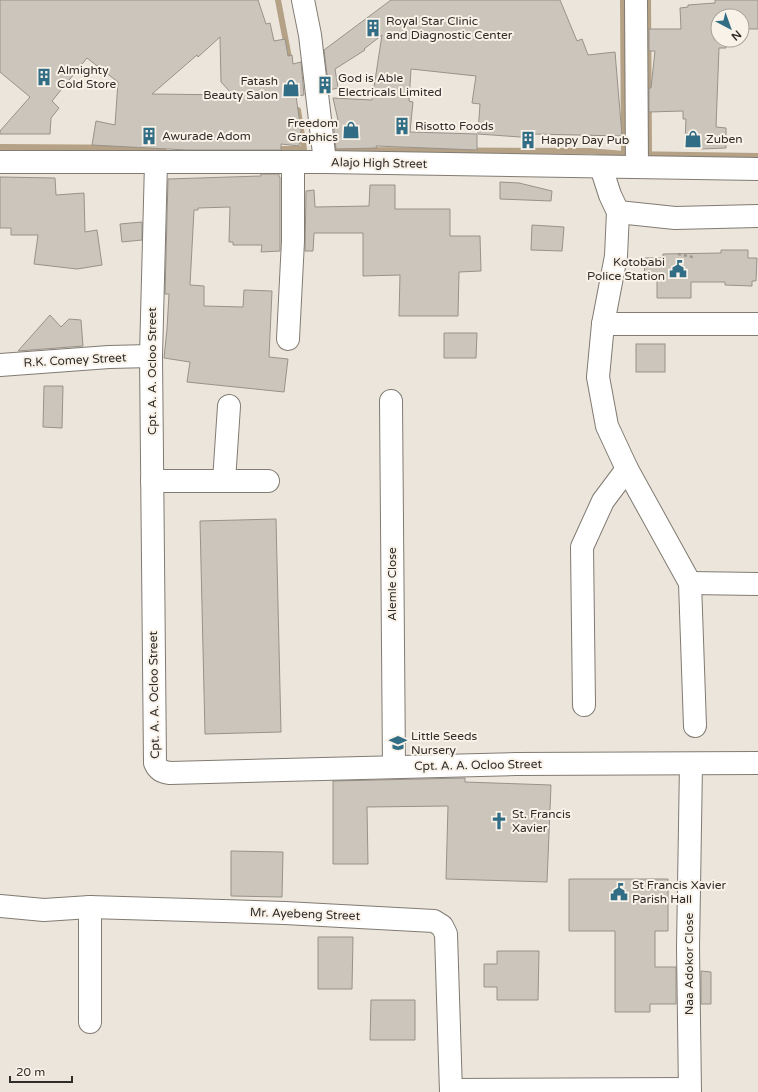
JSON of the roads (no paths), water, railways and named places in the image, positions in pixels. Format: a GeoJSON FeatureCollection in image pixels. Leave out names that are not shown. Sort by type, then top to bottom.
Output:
{"type":"FeatureCollection","features":[{"type":"Feature","properties":{"kind":"street"},"geometry":{"type":"LineString","coordinates":[[303,0],[310,35],[325,162]]}},
{"type":"Feature","properties":{"kind":"street"},"geometry":{"type":"LineString","coordinates":[[636,0],[637,168]]}},
{"type":"Feature","properties":{"kind":"street","name":"Alajo High Street"},"geometry":{"type":"LineString","coordinates":[[0,162],[325,162],[758,169]]}},
{"type":"Feature","properties":{"kind":"street"},"geometry":{"type":"LineString","coordinates":[[288,339],[293,241],[293,162]]}},
{"type":"Feature","properties":{"kind":"street","name":"Cpt. A. A. Ocloo Street"},"geometry":{"type":"LineString","coordinates":[[156,163],[151,356],[155,763],[157,768],[162,772],[170,773],[516,764],[758,763]]}},
{"type":"Feature","properties":{"kind":"street"},"geometry":{"type":"LineString","coordinates":[[601,167],[610,195],[618,212],[616,256],[603,324],[598,377],[607,426],[627,469],[690,584],[695,726]]}},
{"type":"Feature","properties":{"kind":"street"},"geometry":{"type":"LineString","coordinates":[[618,212],[675,218],[758,216]]}},
{"type":"Feature","properties":{"kind":"street"},"geometry":{"type":"LineString","coordinates":[[603,324],[758,324]]}},
{"type":"Feature","properties":{"kind":"street","name":"R.K. Comey Street"},"geometry":{"type":"LineString","coordinates":[[0,364],[109,357],[151,356]]}},
{"type":"Feature","properties":{"kind":"street","name":"Alemle Close"},"geometry":{"type":"LineString","coordinates":[[391,402],[394,767]]}},
{"type":"Feature","properties":{"kind":"street"},"geometry":{"type":"LineString","coordinates":[[224,481],[229,406]]}},
{"type":"Feature","properties":{"kind":"street"},"geometry":{"type":"LineString","coordinates":[[584,705],[582,547],[603,501],[627,469]]}},
{"type":"Feature","properties":{"kind":"street"},"geometry":{"type":"LineString","coordinates":[[152,481],[268,481]]}},
{"type":"Feature","properties":{"kind":"street"},"geometry":{"type":"LineString","coordinates":[[690,584],[758,584]]}},
{"type":"Feature","properties":{"kind":"street","name":"Naa Adokor Close"},"geometry":{"type":"LineString","coordinates":[[690,1091],[688,948],[691,764]]}},
{"type":"Feature","properties":{"kind":"street","name":"Mr. Ayebeng Street"},"geometry":{"type":"LineString","coordinates":[[0,906],[44,910],[90,907],[285,913],[434,921],[442,926],[446,934],[451,1091]]}},
{"type":"Feature","properties":{"kind":"street"},"geometry":{"type":"LineString","coordinates":[[90,907],[90,1022]]}},
{"type":"Feature","properties":{"kind":"street"},"geometry":{"type":"LineString","coordinates":[[451,1091],[690,1091]]}},
{"type":"Feature","properties":{"kind":"waterway"},"geometry":{"type":"LineString","coordinates":[[278,0],[290,63]]}},
{"type":"Feature","properties":{"kind":"waterway"},"geometry":{"type":"LineString","coordinates":[[623,0],[624,154]]}},
{"type":"Feature","properties":{"kind":"waterway"},"geometry":{"type":"LineString","coordinates":[[648,0],[649,154]]}},
{"type":"Feature","properties":{"kind":"waterway"},"geometry":{"type":"LineString","coordinates":[[273,149],[304,149],[298,110]]}},
{"type":"Feature","properties":{"kind":"waterway"},"geometry":{"type":"LineString","coordinates":[[329,146],[330,149],[353,150],[589,151],[624,154],[758,156]]}},
{"type":"Feature","properties":{"kind":"waterway"},"geometry":{"type":"LineString","coordinates":[[0,147],[164,148]]}},
{"type":"Feature","properties":{"kind":"place","name":"Royal Star Clinic and Diagnostic Center"},"geometry":{"type":"Point","coordinates":[373,28]}},
{"type":"Feature","properties":{"kind":"place","name":"Almighty Cold Store"},"geometry":{"type":"Point","coordinates":[44,77]}},
{"type":"Feature","properties":{"kind":"place","name":"God is Able Electricals Limited"},"geometry":{"type":"Point","coordinates":[325,85]}},
{"type":"Feature","properties":{"kind":"place","name":"Fatash Beauty Salon"},"geometry":{"type":"Point","coordinates":[291,88]}},
{"type":"Feature","properties":{"kind":"place","name":"Risotto Foods"},"geometry":{"type":"Point","coordinates":[402,126]}},
{"type":"Feature","properties":{"kind":"place","name":"Freedom Graphics"},"geometry":{"type":"Point","coordinates":[351,130]}},
{"type":"Feature","properties":{"kind":"place","name":"Awurade Adom"},"geometry":{"type":"Point","coordinates":[149,136]}},
{"type":"Feature","properties":{"kind":"place","name":"Zuben"},"geometry":{"type":"Point","coordinates":[693,139]}},
{"type":"Feature","properties":{"kind":"place","name":"Happy Day Pub"},"geometry":{"type":"Point","coordinates":[528,140]}},
{"type":"Feature","properties":{"kind":"place","name":"Kotobabi Police Station"},"geometry":{"type":"Point","coordinates":[678,269]}},
{"type":"Feature","properties":{"kind":"place","name":"Little Seeds Nursery"},"geometry":{"type":"Point","coordinates":[398,743]}},
{"type":"Feature","properties":{"kind":"place","name":"St. Francis Xavier"},"geometry":{"type":"Point","coordinates":[499,821]}},
{"type":"Feature","properties":{"kind":"place","name":"St Francis Xavier Parish Hall"},"geometry":{"type":"Point","coordinates":[619,892]}}]}
